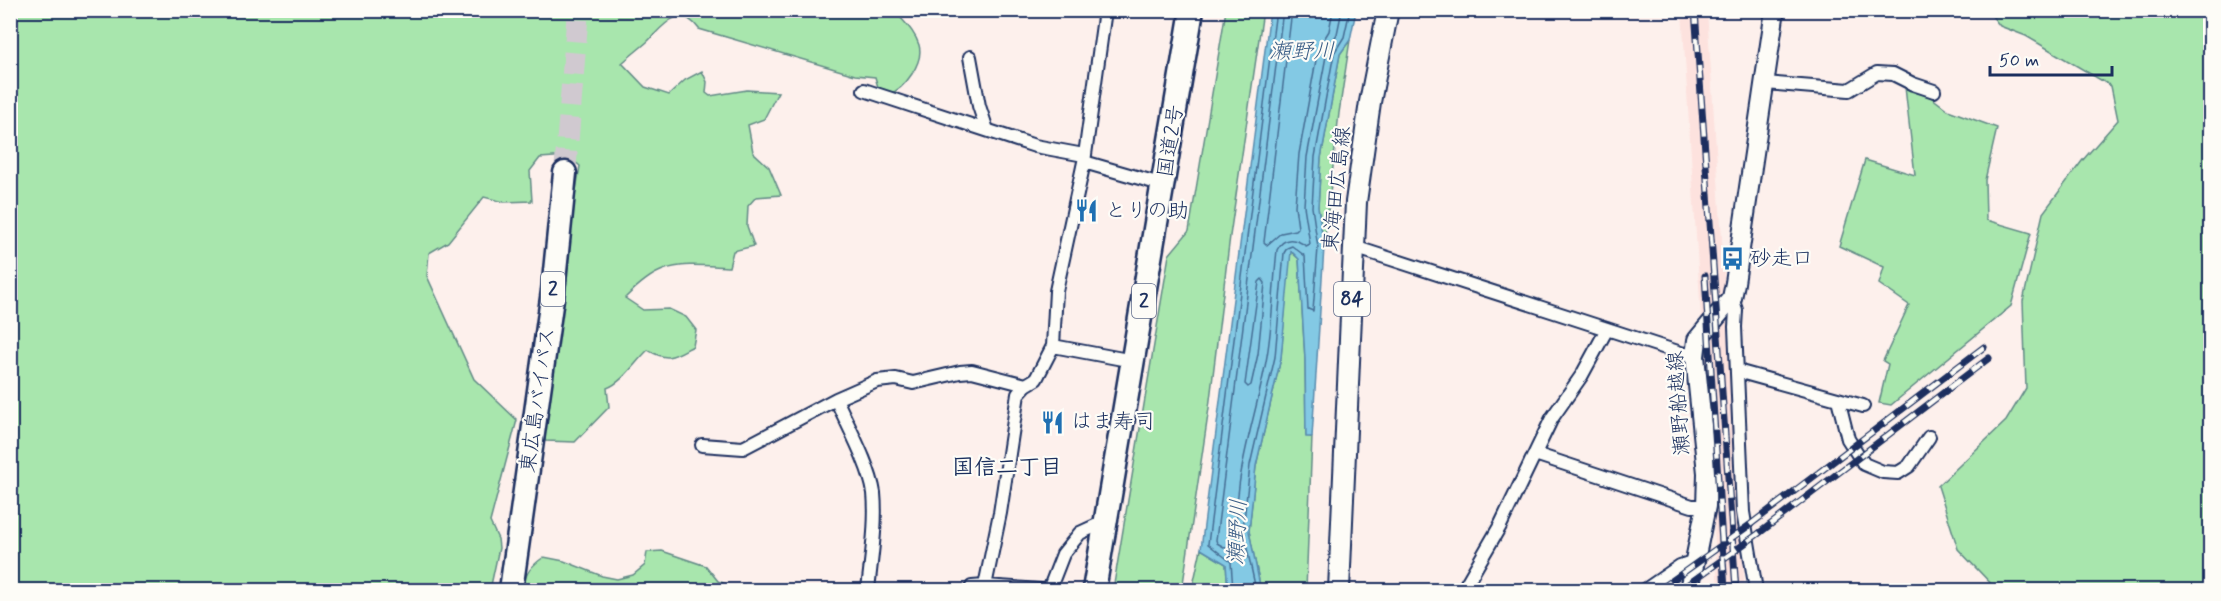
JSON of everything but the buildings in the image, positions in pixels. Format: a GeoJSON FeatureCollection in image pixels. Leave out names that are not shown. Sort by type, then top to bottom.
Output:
{"type":"FeatureCollection","features":[{"type":"Feature","properties":{"kind":"highway","name":"国道2号"},"geometry":{"type":"LineString","coordinates":[[1094,591],[1192,10]]}},
{"type":"Feature","properties":{"kind":"highway","name":"東広島バイパス"},"geometry":{"type":"LineString","coordinates":[[511,591],[553,291],[565,173]]}},
{"type":"Feature","properties":{"kind":"main road","name":"東海田広島線"},"geometry":{"type":"LineString","coordinates":[[1339,591],[1356,202],[1370,102],[1388,10]]}},
{"type":"Feature","properties":{"kind":"main road"},"geometry":{"type":"LineString","coordinates":[[1732,298],[1775,10]]}},
{"type":"Feature","properties":{"kind":"main road","name":"瀬野船越線"},"geometry":{"type":"LineString","coordinates":[[1689,591],[1706,506],[1707,473],[1695,356],[1696,340],[1732,298]]}},
{"type":"Feature","properties":{"kind":"street"},"geometry":{"type":"LineString","coordinates":[[986,586],[1000,513],[1018,394],[1036,379],[1053,346],[1056,291],[1084,158],[1105,10]]}},
{"type":"Feature","properties":{"kind":"street"},"geometry":{"type":"LineString","coordinates":[[970,57],[979,106],[987,130]]}},
{"type":"Feature","properties":{"kind":"street"},"geometry":{"type":"LineString","coordinates":[[1765,83],[1849,90],[1877,73],[1893,74],[1912,84],[1934,91]]}},
{"type":"Feature","properties":{"kind":"street"},"geometry":{"type":"LineString","coordinates":[[864,90],[1164,185]]}},
{"type":"Feature","properties":{"kind":"street"},"geometry":{"type":"LineString","coordinates":[[1354,247],[1695,356]]}},
{"type":"Feature","properties":{"kind":"street"},"geometry":{"type":"LineString","coordinates":[[1732,298],[1736,310],[1743,512],[1756,591]]}},
{"type":"Feature","properties":{"kind":"street"},"geometry":{"type":"LineString","coordinates":[[1463,591],[1500,526],[1552,418],[1582,375],[1607,329]]}},
{"type":"Feature","properties":{"kind":"street"},"geometry":{"type":"LineString","coordinates":[[1053,346],[1133,361]]}},
{"type":"Feature","properties":{"kind":"street"},"geometry":{"type":"LineString","coordinates":[[702,445],[743,448],[836,399],[877,381],[896,379],[913,383],[972,371],[1026,385]]}},
{"type":"Feature","properties":{"kind":"street"},"geometry":{"type":"LineString","coordinates":[[1737,371],[1863,406]]}},
{"type":"Feature","properties":{"kind":"street"},"geometry":{"type":"LineString","coordinates":[[836,399],[870,476],[874,493],[874,523],[868,591]]}},
{"type":"Feature","properties":{"kind":"street"},"geometry":{"type":"LineString","coordinates":[[1838,399],[1848,440],[1864,464],[1883,472],[1898,473],[1909,466],[1929,437]]}},
{"type":"Feature","properties":{"kind":"street"},"geometry":{"type":"LineString","coordinates":[[1535,454],[1692,506],[1706,506]]}},
{"type":"Feature","properties":{"kind":"street"},"geometry":{"type":"LineString","coordinates":[[1049,591],[1063,554],[1080,533],[1106,521]]}},
{"type":"Feature","properties":{"kind":"street"},"geometry":{"type":"LineString","coordinates":[[1645,591],[1680,566],[1695,561]]}},
{"type":"Feature","properties":{"kind":"street"},"geometry":{"type":"LineString","coordinates":[[971,591],[972,586],[1041,591]]}},
{"type":"Feature","properties":{"kind":"shaded area"},"geometry":{"type":"Polygon","coordinates":[[[1682,11],[1707,11],[1745,590],[1718,590],[1682,11]]]}},
{"type":"Feature","properties":{"kind":"green space"},"geometry":{"type":"Polygon","coordinates":[[[884,10],[885,14],[890,17],[900,17],[906,23],[919,45],[920,52],[916,67],[907,81],[889,94],[878,87],[875,77],[855,75],[699,29],[685,17],[672,19],[665,24],[622,63],[645,87],[669,95],[685,80],[702,71],[707,82],[706,93],[710,96],[747,90],[778,92],[764,119],[748,125],[753,152],[769,167],[781,195],[756,197],[748,206],[747,226],[754,246],[733,251],[729,267],[696,265],[671,268],[647,278],[625,298],[643,310],[669,309],[686,317],[696,330],[693,346],[670,357],[648,350],[624,377],[607,388],[609,407],[575,442],[545,441],[547,403],[567,281],[568,239],[580,166],[568,156],[540,158],[530,171],[532,201],[504,202],[484,197],[448,242],[429,253],[427,276],[474,379],[517,420],[490,522],[498,539],[499,548],[490,590],[11,590],[10,11],[884,10]]]}},
{"type":"Feature","properties":{"kind":"green space"},"geometry":{"type":"Polygon","coordinates":[[[1226,10],[1263,11],[1182,590],[1113,590],[1169,255],[1189,231],[1226,10]]]}},
{"type":"Feature","properties":{"kind":"green space"},"geometry":{"type":"Polygon","coordinates":[[[1988,11],[2210,11],[2210,590],[1997,590],[1958,549],[1938,486],[2006,421],[2026,388],[2023,301],[2043,213],[2082,161],[2118,120],[2111,86],[2026,36],[2000,26],[1988,11]]]}},
{"type":"Feature","properties":{"kind":"green space"},"geometry":{"type":"Polygon","coordinates":[[[1350,40],[1339,113],[1324,247],[1318,207],[1321,158],[1340,54],[1350,40]]]}},
{"type":"Feature","properties":{"kind":"green space"},"geometry":{"type":"Polygon","coordinates":[[[1905,87],[1928,95],[1948,110],[1997,128],[1985,180],[1986,220],[2031,233],[2011,306],[1891,405],[1879,403],[1888,364],[1883,361],[1909,305],[1879,284],[1884,267],[1839,246],[1865,160],[1915,175],[1905,87]]]}},
{"type":"Feature","properties":{"kind":"green space"},"geometry":{"type":"Polygon","coordinates":[[[1290,251],[1299,259],[1305,359],[1306,436],[1312,437],[1306,590],[1263,590],[1260,586],[1249,531],[1256,466],[1281,358],[1290,251]]]}},
{"type":"Feature","properties":{"kind":"green space"},"geometry":{"type":"Polygon","coordinates":[[[1201,549],[1226,564],[1228,590],[1192,590],[1201,549]]]}},
{"type":"Feature","properties":{"kind":"green space"},"geometry":{"type":"Polygon","coordinates":[[[662,551],[706,566],[718,581],[741,590],[525,590],[525,580],[529,571],[544,557],[564,561],[602,576],[617,579],[633,575],[645,565],[647,552],[662,551]]]}},
{"type":"Feature","properties":{"kind":"water","name":"瀬野川"},"geometry":{"type":"Polygon","coordinates":[[[1270,11],[1356,11],[1350,40],[1340,54],[1321,158],[1318,207],[1324,247],[1312,437],[1306,437],[1305,359],[1299,259],[1291,251],[1281,358],[1256,466],[1249,531],[1260,586],[1263,590],[1228,590],[1226,564],[1201,549],[1270,11]]]}},
{"type":"Feature","properties":{"kind":"tunnel"},"geometry":{"type":"LineString","coordinates":[[565,173],[578,10]]}},
{"type":"Feature","properties":{"kind":"railway"},"geometry":{"type":"LineString","coordinates":[[1695,10],[1736,590]]}},
{"type":"Feature","properties":{"kind":"railway"},"geometry":{"type":"LineString","coordinates":[[1705,276],[1725,590]]}},
{"type":"Feature","properties":{"kind":"railway"},"geometry":{"type":"LineString","coordinates":[[1659,590],[1751,524],[1984,347]]}},
{"type":"Feature","properties":{"kind":"railway"},"geometry":{"type":"LineString","coordinates":[[1680,590],[1758,534],[1989,358]]}},
{"type":"Feature","properties":{"kind":"place","name":"とりの助"},"geometry":{"type":"Point","coordinates":[1087,211]}},
{"type":"Feature","properties":{"kind":"place","name":"砂走口"},"geometry":{"type":"Point","coordinates":[1732,259]}},
{"type":"Feature","properties":{"kind":"place","name":"はま寿司"},"geometry":{"type":"Point","coordinates":[1053,422]}},
{"type":"Feature","properties":{"kind":"district","name":"国信二丁目"},"geometry":{"type":"Point","coordinates":[1007,468]}}]}
